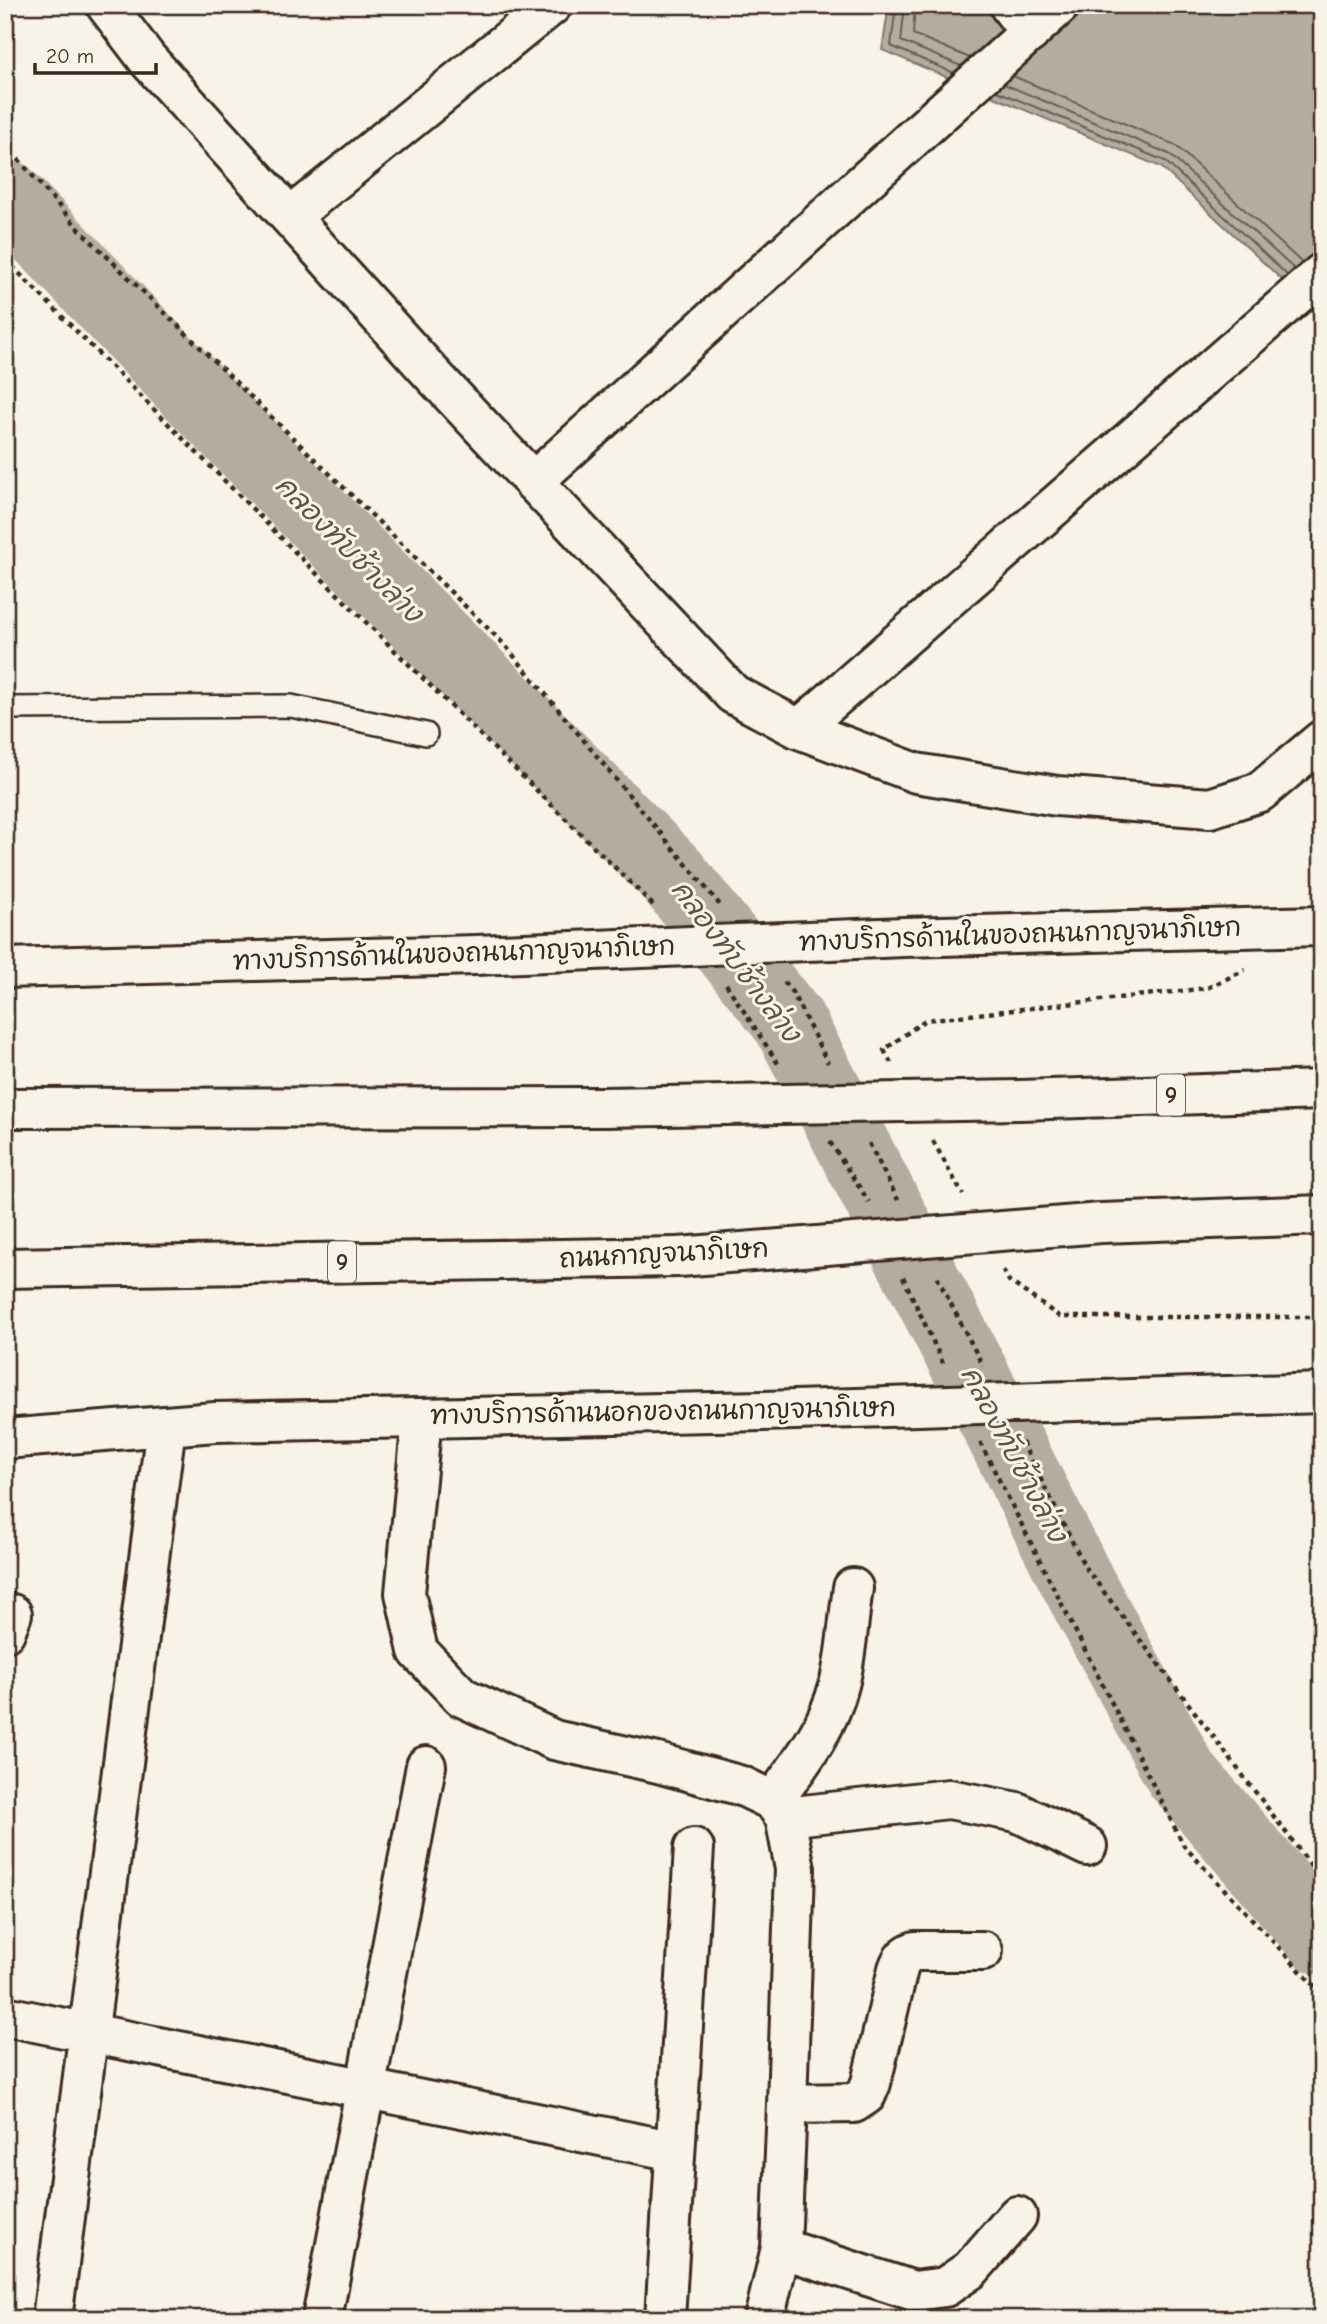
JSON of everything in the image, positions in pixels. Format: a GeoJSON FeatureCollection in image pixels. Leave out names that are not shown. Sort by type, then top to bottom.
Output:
{"type":"FeatureCollection","features":[{"type":"Feature","properties":{"kind":"main road"},"geometry":{"type":"LineString","coordinates":[[106,5],[148,60],[290,217],[533,482],[733,694],[799,729],[916,773],[1057,796],[1210,808],[1260,792],[1322,740]]}},
{"type":"Feature","properties":{"kind":"main road"},"geometry":{"type":"LineString","coordinates":[[290,217],[552,5]]}},
{"type":"Feature","properties":{"kind":"main road"},"geometry":{"type":"LineString","coordinates":[[533,482],[1019,19],[1060,5]]}},
{"type":"Feature","properties":{"kind":"main road"},"geometry":{"type":"LineString","coordinates":[[799,729],[1322,273]]}},
{"type":"Feature","properties":{"kind":"main road","name":"ทางบริการด้านในของถนนกาญจนาภิเษก"},"geometry":{"type":"LineString","coordinates":[[5,968],[476,955],[904,937],[1322,926]]}},
{"type":"Feature","properties":{"kind":"main road","name":"9"},"geometry":{"type":"LineString","coordinates":[[5,1108],[602,1107],[1020,1100],[1322,1090]]}},
{"type":"Feature","properties":{"kind":"main road","name":"ถนนกาญจนาภิเษก"},"geometry":{"type":"LineString","coordinates":[[5,1268],[679,1257],[1101,1223],[1322,1215]]}},
{"type":"Feature","properties":{"kind":"main road","name":"ทางบริการด้านนอกของถนนกาญจนาภิเษก"},"geometry":{"type":"LineString","coordinates":[[5,1438],[215,1422],[764,1410],[1322,1393]]}},
{"type":"Feature","properties":{"kind":"main road"},"geometry":{"type":"LineString","coordinates":[[422,1418],[405,1593],[418,1651],[461,1697],[554,1740],[657,1763],[742,1786],[779,1809],[949,1799],[1017,1812],[1087,1846]]}},
{"type":"Feature","properties":{"kind":"main road"},"geometry":{"type":"LineString","coordinates":[[51,2319],[166,1426]]}},
{"type":"Feature","properties":{"kind":"main road"},"geometry":{"type":"LineString","coordinates":[[765,2319],[781,2248],[795,1869],[779,1809],[817,1740],[840,1684],[853,1588]]}},
{"type":"Feature","properties":{"kind":"main road"},"geometry":{"type":"LineString","coordinates":[[322,2319],[426,1766]]}},
{"type":"Feature","properties":{"kind":"main road"},"geometry":{"type":"LineString","coordinates":[[665,2319],[694,1848]]}},
{"type":"Feature","properties":{"kind":"main road"},"geometry":{"type":"LineString","coordinates":[[787,2104],[854,2104],[866,2095],[898,1969],[909,1953],[983,1951]]}},
{"type":"Feature","properties":{"kind":"main road"},"geometry":{"type":"LineString","coordinates":[[5,2016],[675,2151]]}},
{"type":"Feature","properties":{"kind":"main road"},"geometry":{"type":"LineString","coordinates":[[781,2248],[914,2291],[945,2287],[970,2270],[1017,2216]]}},
{"type":"Feature","properties":{"kind":"lane"},"geometry":{"type":"LineString","coordinates":[[5,708],[291,706],[426,734]]}},
{"type":"Feature","properties":{"kind":"path"},"geometry":{"type":"LineString","coordinates":[[5,144],[80,230],[504,644],[722,908]]}},
{"type":"Feature","properties":{"kind":"path"},"geometry":{"type":"LineString","coordinates":[[783,981],[792,992],[830,1065]]}},
{"type":"Feature","properties":{"kind":"path"},"geometry":{"type":"LineString","coordinates":[[867,1139],[904,1212]]}},
{"type":"Feature","properties":{"kind":"path"},"geometry":{"type":"LineString","coordinates":[[936,1273],[985,1371]]}},
{"type":"Feature","properties":{"kind":"path"},"geometry":{"type":"LineString","coordinates":[[1017,1432],[1085,1567],[1322,1880]]}},
{"type":"Feature","properties":{"kind":"water"},"geometry":{"type":"Polygon","coordinates":[[[889,5],[1322,5],[1322,317],[1161,167],[882,50],[889,5]]]}},
{"type":"Feature","properties":{"kind":"waterway","name":"คลองทับช้างล่าง"},"geometry":{"type":"LineString","coordinates":[[5,195],[202,401],[671,874],[789,1022],[1080,1587],[1181,1774],[1322,1938]]}}]}
